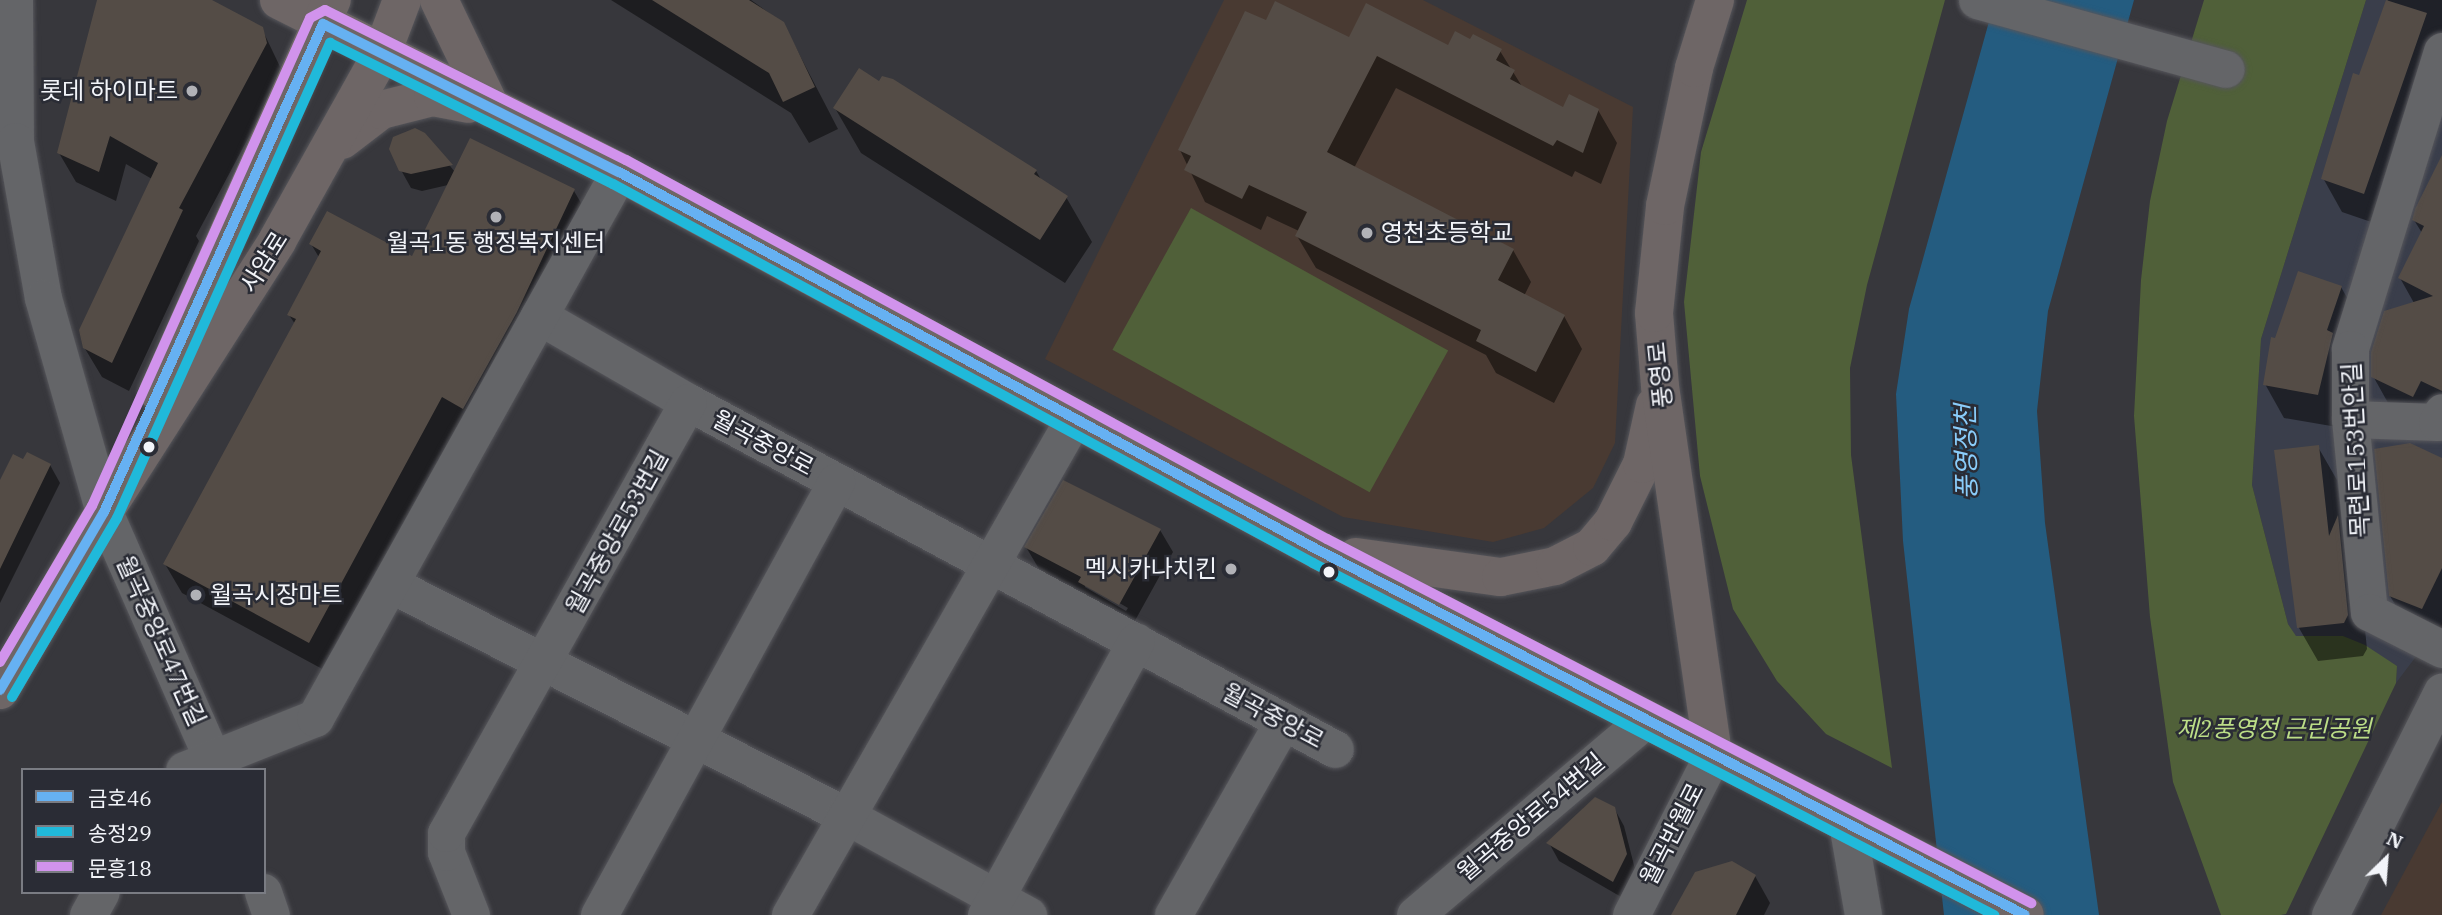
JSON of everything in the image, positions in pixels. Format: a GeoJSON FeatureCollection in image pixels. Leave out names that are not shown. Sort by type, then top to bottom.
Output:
{"type":"FeatureCollection","features":[{"type":"Feature","properties":{"kind":"main road"},"geometry":{"type":"LineString","coordinates":[[279,0],[328,12],[382,53],[619,172],[1320,551],[2025,915]]}},
{"type":"Feature","properties":{"kind":"main road","name":"사암로"},"geometry":{"type":"LineString","coordinates":[[0,690],[104,512],[277,241],[382,53],[402,0]]}},
{"type":"Feature","properties":{"kind":"main road"},"geometry":{"type":"LineString","coordinates":[[439,0],[491,108]]}},
{"type":"Feature","properties":{"kind":"main road","name":"풍영로"},"geometry":{"type":"LineString","coordinates":[[1713,754],[1660,386],[1654,313],[1665,206],[1694,68],[1715,0]]}},
{"type":"Feature","properties":{"kind":"main road","name":"사암로"},"geometry":{"type":"LineString","coordinates":[[104,512],[328,12]]}},
{"type":"Feature","properties":{"kind":"main road"},"geometry":{"type":"LineString","coordinates":[[328,150],[381,110],[433,97],[491,108]]}},
{"type":"Feature","properties":{"kind":"main road"},"geometry":{"type":"LineString","coordinates":[[1320,551],[1501,577],[1555,566],[1592,547],[1613,522],[1642,464],[1660,386]]}},
{"type":"Feature","properties":{"kind":"street","name":"월곡중앙로47번길"},"geometry":{"type":"LineString","coordinates":[[13,0],[15,227],[43,298],[104,512],[205,766]]}},
{"type":"Feature","properties":{"kind":"street"},"geometry":{"type":"LineString","coordinates":[[1978,0],[2226,69]]}},
{"type":"Feature","properties":{"kind":"street","name":"목련로153번안길"},"geometry":{"type":"LineString","coordinates":[[2442,51],[2428,150],[2350,349],[2350,419],[2369,612],[2442,649]]}},
{"type":"Feature","properties":{"kind":"street"},"geometry":{"type":"LineString","coordinates":[[205,766],[316,718],[619,172]]}},
{"type":"Feature","properties":{"kind":"street","name":"월곡중앙로"},"geometry":{"type":"LineString","coordinates":[[539,316],[688,402],[1335,749]]}},
{"type":"Feature","properties":{"kind":"street","name":"월곡중앙로53번길"},"geometry":{"type":"LineString","coordinates":[[545,663],[688,402]]}},
{"type":"Feature","properties":{"kind":"street"},"geometry":{"type":"LineString","coordinates":[[2350,419],[2437,422],[2442,412]]}},
{"type":"Feature","properties":{"kind":"street"},"geometry":{"type":"LineString","coordinates":[[790,915],[1074,418]]}},
{"type":"Feature","properties":{"kind":"street"},"geometry":{"type":"LineString","coordinates":[[599,915],[692,738],[836,482]]}},
{"type":"Feature","properties":{"kind":"street"},"geometry":{"type":"LineString","coordinates":[[392,585],[845,816],[990,906],[1028,915]]}},
{"type":"Feature","properties":{"kind":"street"},"geometry":{"type":"LineString","coordinates":[[990,906],[1136,641]]}},
{"type":"Feature","properties":{"kind":"street"},"geometry":{"type":"LineString","coordinates":[[471,915],[446,852],[446,833],[545,663]]}},
{"type":"Feature","properties":{"kind":"street"},"geometry":{"type":"LineString","coordinates":[[2330,915],[2442,691]]}},
{"type":"Feature","properties":{"kind":"street","name":"월곡중앙로54번길"},"geometry":{"type":"LineString","coordinates":[[1415,915],[1646,719]]}},
{"type":"Feature","properties":{"kind":"street"},"geometry":{"type":"LineString","coordinates":[[1173,915],[1283,721]]}},
{"type":"Feature","properties":{"kind":"street","name":"월곡반월로"},"geometry":{"type":"LineString","coordinates":[[1631,915],[1713,754]]}},
{"type":"Feature","properties":{"kind":"street"},"geometry":{"type":"LineString","coordinates":[[1862,832],[1863,915]]}},
{"type":"Feature","properties":{"kind":"street"},"geometry":{"type":"LineString","coordinates":[[88,915],[100,894]]}},
{"type":"Feature","properties":{"kind":"street"},"geometry":{"type":"LineString","coordinates":[[264,894],[271,915]]}},
{"type":"Feature","properties":{"kind":"shaded area","name":"영천초등학교"},"geometry":{"type":"Polygon","coordinates":[[[1224,0],[1423,0],[1633,107],[1615,443],[1593,488],[1544,528],[1493,542],[1343,517],[1045,359],[1224,0]]]}},
{"type":"Feature","properties":{"kind":"shaded area"},"geometry":{"type":"Polygon","coordinates":[[[2366,0],[2442,0],[2442,622],[2396,683],[2397,666],[2343,636],[2296,637],[2288,624],[2252,485],[2261,339],[2366,0]]]}},
{"type":"Feature","properties":{"kind":"shaded area"},"geometry":{"type":"Polygon","coordinates":[[[2442,802],[2442,915],[2381,915],[2442,802]]]}},
{"type":"Feature","properties":{"kind":"green space"},"geometry":{"type":"Polygon","coordinates":[[[1747,0],[1945,0],[1867,285],[1850,368],[1851,455],[1892,768],[1826,734],[1777,681],[1733,609],[1700,476],[1684,302],[1701,152],[1747,0]]]}},
{"type":"Feature","properties":{"kind":"green space","name":"제2풍영정 근린공원"},"geometry":{"type":"Polygon","coordinates":[[[2204,0],[2366,0],[2261,339],[2252,485],[2288,624],[2296,636],[2343,636],[2365,645],[2397,666],[2396,683],[2286,914],[2281,915],[2221,915],[2173,782],[2150,617],[2134,416],[2141,280],[2150,201],[2167,121],[2204,0]]]}},
{"type":"Feature","properties":{"kind":"green space"},"geometry":{"type":"Polygon","coordinates":[[[1191,208],[1448,351],[1370,492],[1112,350],[1191,208]]]}},
{"type":"Feature","properties":{"kind":"water","name":"풍영정천"},"geometry":{"type":"Polygon","coordinates":[[[1995,0],[2134,0],[2048,311],[2037,411],[2045,523],[2099,915],[1944,915],[1903,541],[1896,394],[1909,309],[1995,0]]]}},
{"type":"Feature","properties":{"kind":"building"},"geometry":{"type":"Polygon","coordinates":[[[97,0],[212,0],[263,27],[267,43],[179,208],[183,210],[112,363],[83,348],[79,330],[158,163],[110,136],[99,172],[57,153],[97,0]]]}},
{"type":"Feature","properties":{"kind":"building"},"geometry":{"type":"Polygon","coordinates":[[[652,0],[749,0],[784,22],[815,87],[783,102],[769,73],[652,0]]]}},
{"type":"Feature","properties":{"kind":"building"},"geometry":{"type":"Polygon","coordinates":[[[2386,0],[2427,13],[2364,194],[2321,179],[2353,73],[2359,75],[2386,0]]]}},
{"type":"Feature","properties":{"kind":"building"},"geometry":{"type":"Polygon","coordinates":[[[1275,1],[1349,37],[1366,3],[1448,45],[1455,31],[1470,39],[1473,34],[1502,49],[1496,60],[1515,70],[1510,79],[1563,107],[1569,94],[1599,109],[1583,153],[1557,140],[1553,146],[1377,56],[1327,152],[1514,249],[1498,280],[1565,315],[1536,372],[1476,341],[1481,330],[1295,236],[1307,212],[1249,185],[1242,199],[1184,170],[1191,156],[1178,150],[1245,11],[1266,20],[1275,1]]]}},
{"type":"Feature","properties":{"kind":"building"},"geometry":{"type":"Polygon","coordinates":[[[859,68],[879,81],[882,76],[893,79],[1037,170],[1034,174],[1068,196],[1040,240],[833,108],[859,68]]]}},
{"type":"Feature","properties":{"kind":"building"},"geometry":{"type":"Polygon","coordinates":[[[415,128],[425,133],[453,165],[411,174],[399,171],[389,149],[393,137],[415,128]]]}},
{"type":"Feature","properties":{"kind":"building"},"geometry":{"type":"Polygon","coordinates":[[[470,138],[575,189],[517,312],[463,409],[442,397],[309,643],[163,564],[296,319],[287,315],[321,251],[309,244],[327,211],[412,256],[470,138]]]}},
{"type":"Feature","properties":{"kind":"building"},"geometry":{"type":"Polygon","coordinates":[[[2442,155],[2442,391],[2421,381],[2413,397],[2371,377],[2371,352],[2384,311],[2433,296],[2398,278],[2424,226],[2412,220],[2415,209],[2442,155]]]}},
{"type":"Feature","properties":{"kind":"building"},"geometry":{"type":"Polygon","coordinates":[[[2298,271],[2342,286],[2327,330],[2333,333],[2318,395],[2263,385],[2271,337],[2275,338],[2298,271]]]}},
{"type":"Feature","properties":{"kind":"building"},"geometry":{"type":"Polygon","coordinates":[[[2410,443],[2442,458],[2442,568],[2422,609],[2389,596],[2374,449],[2410,443]]]}},
{"type":"Feature","properties":{"kind":"building"},"geometry":{"type":"Polygon","coordinates":[[[2319,445],[2329,536],[2338,515],[2348,615],[2344,623],[2297,628],[2274,450],[2319,445]]]}},
{"type":"Feature","properties":{"kind":"building"},"geometry":{"type":"Polygon","coordinates":[[[27,452],[51,464],[0,569],[0,480],[13,454],[23,459],[27,452]]]}},
{"type":"Feature","properties":{"kind":"building"},"geometry":{"type":"Polygon","coordinates":[[[1063,480],[1161,529],[1119,605],[1078,582],[1081,577],[1024,547],[1063,480]]]}},
{"type":"Feature","properties":{"kind":"building"},"geometry":{"type":"Polygon","coordinates":[[[1595,797],[1615,807],[1627,854],[1613,882],[1546,843],[1595,797]]]}},
{"type":"Feature","properties":{"kind":"building"},"geometry":{"type":"Polygon","coordinates":[[[1732,861],[1756,875],[1736,915],[1671,915],[1695,872],[1732,861]]]}},
{"type":"Feature","properties":{"kind":"transit line","name":"문흥18"},"geometry":{"type":"LineString","coordinates":[[0,662],[92,506],[310,18],[325,10],[626,160],[1327,539],[2031,903]]}},
{"type":"Feature","properties":{"kind":"transit line","name":"금호46"},"geometry":{"type":"LineString","coordinates":[[0,690],[104,512],[323,24],[619,172],[1320,551],[2025,915]]}},
{"type":"Feature","properties":{"kind":"transit line","name":"송정29"},"geometry":{"type":"LineString","coordinates":[[12,697],[117,518],[330,43],[613,184],[1313,563],[1994,915]]}},
{"type":"Feature","properties":{"kind":"place","name":"롯데 하이마트"},"geometry":{"type":"Point","coordinates":[192,91]}},
{"type":"Feature","properties":{"kind":"place","name":"월곡1동 행정복지센터"},"geometry":{"type":"Point","coordinates":[496,217]}},
{"type":"Feature","properties":{"kind":"place","name":"영천초등학교"},"geometry":{"type":"Point","coordinates":[1367,233]}},
{"type":"Feature","properties":{"kind":"place","name":"멕시카나치킨"},"geometry":{"type":"Point","coordinates":[1231,569]}},
{"type":"Feature","properties":{"kind":"place","name":"월곡시장마트"},"geometry":{"type":"Point","coordinates":[196,595]}}]}
